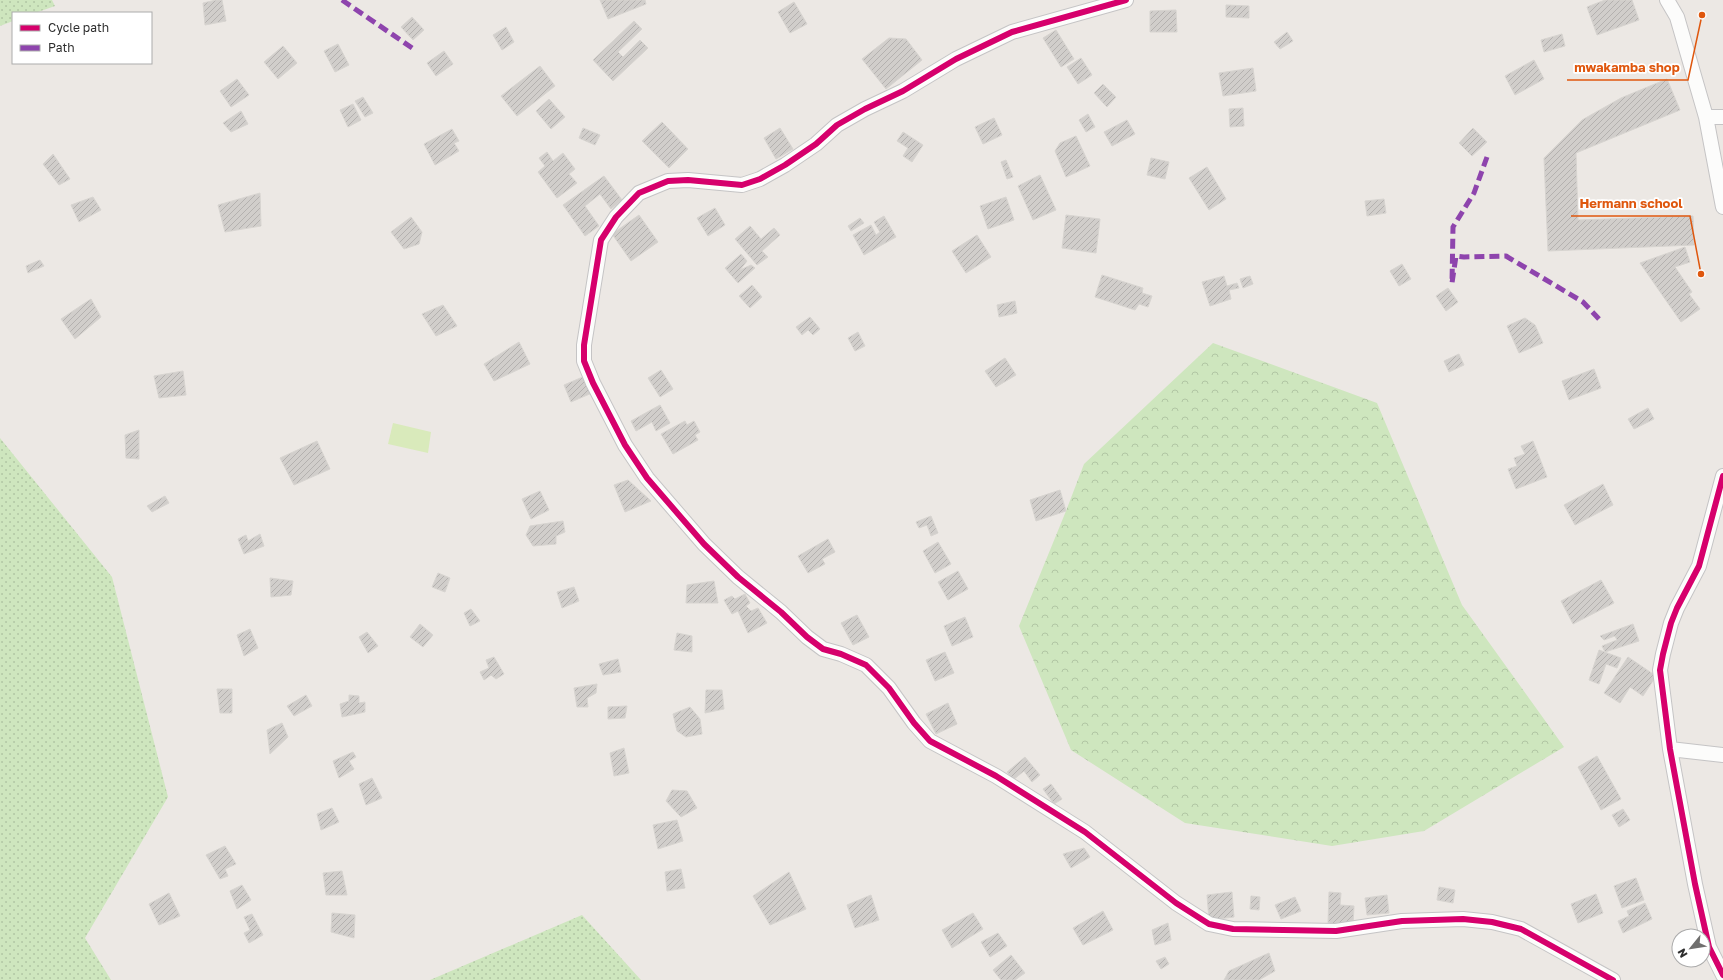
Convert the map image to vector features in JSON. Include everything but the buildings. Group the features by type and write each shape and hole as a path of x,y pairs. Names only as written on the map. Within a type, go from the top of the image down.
{"street":[{"path":"1126,0 1012,32 956,59 903,91 864,109 837,125 816,144 785,165 760,179 742,184 688,180 668,181 639,193 616,217 601,240 584,344 584,361 596,389 625,445 647,478 704,544 738,577 823,649 841,654 866,665 889,688 914,723 930,741 996,776 1085,832 1176,903 1209,924 1233,929 1336,931 1402,921 1436,919 1492,922 1521,929 1613,980"},
{"path":"1667,0 1676,17 1706,116 1723,207"},
{"path":"1706,116 1723,117"},
{"path":"1723,476 1699,566 1677,608 1663,654 1660,670 1670,749 1704,930 1709,947 1723,975"},
{"path":"1670,749 1723,755"}],"green space":[{"path":"0,0 52,0 55,6 38,12 12,12 12,21 0,26"},
{"path":"1213,343 1377,403 1462,605 1564,747 1424,831 1332,846 1185,823 1071,750 1019,626 1084,464"},
{"path":"393,423 431,432 428,453 388,444"},
{"path":"0,438 112,577 168,797 85,938 111,980 0,980"},
{"path":"582,915 641,980 430,980"}],"marked path":[{"path":"342,0 415,50"},
{"path":"1487,157 1474,193 1453,227 1452,283 1456,256 1506,256 1583,302 1599,319"}],"cycle path":[{"path":"1126,0 1012,32 956,59 903,91 865,109 837,125 816,144 785,165 760,179 742,185 688,180 668,181 639,193 616,217 601,240 584,345 584,361 593,383 625,445 647,478 704,544 738,577 823,649 841,654 866,665 889,688 914,723 930,741 996,776 1085,832 1176,903 1209,924 1233,929 1336,931 1402,921 1463,919 1492,922 1521,929 1613,980"},
{"path":"1723,476 1699,566 1677,608 1671,623 1660,670 1670,749 1695,884 1709,947 1723,975"}],"place":[{"name":"mwakamba shop","path":"1702,15"},
{"name":"Hermann school","path":"1701,274"}]}
